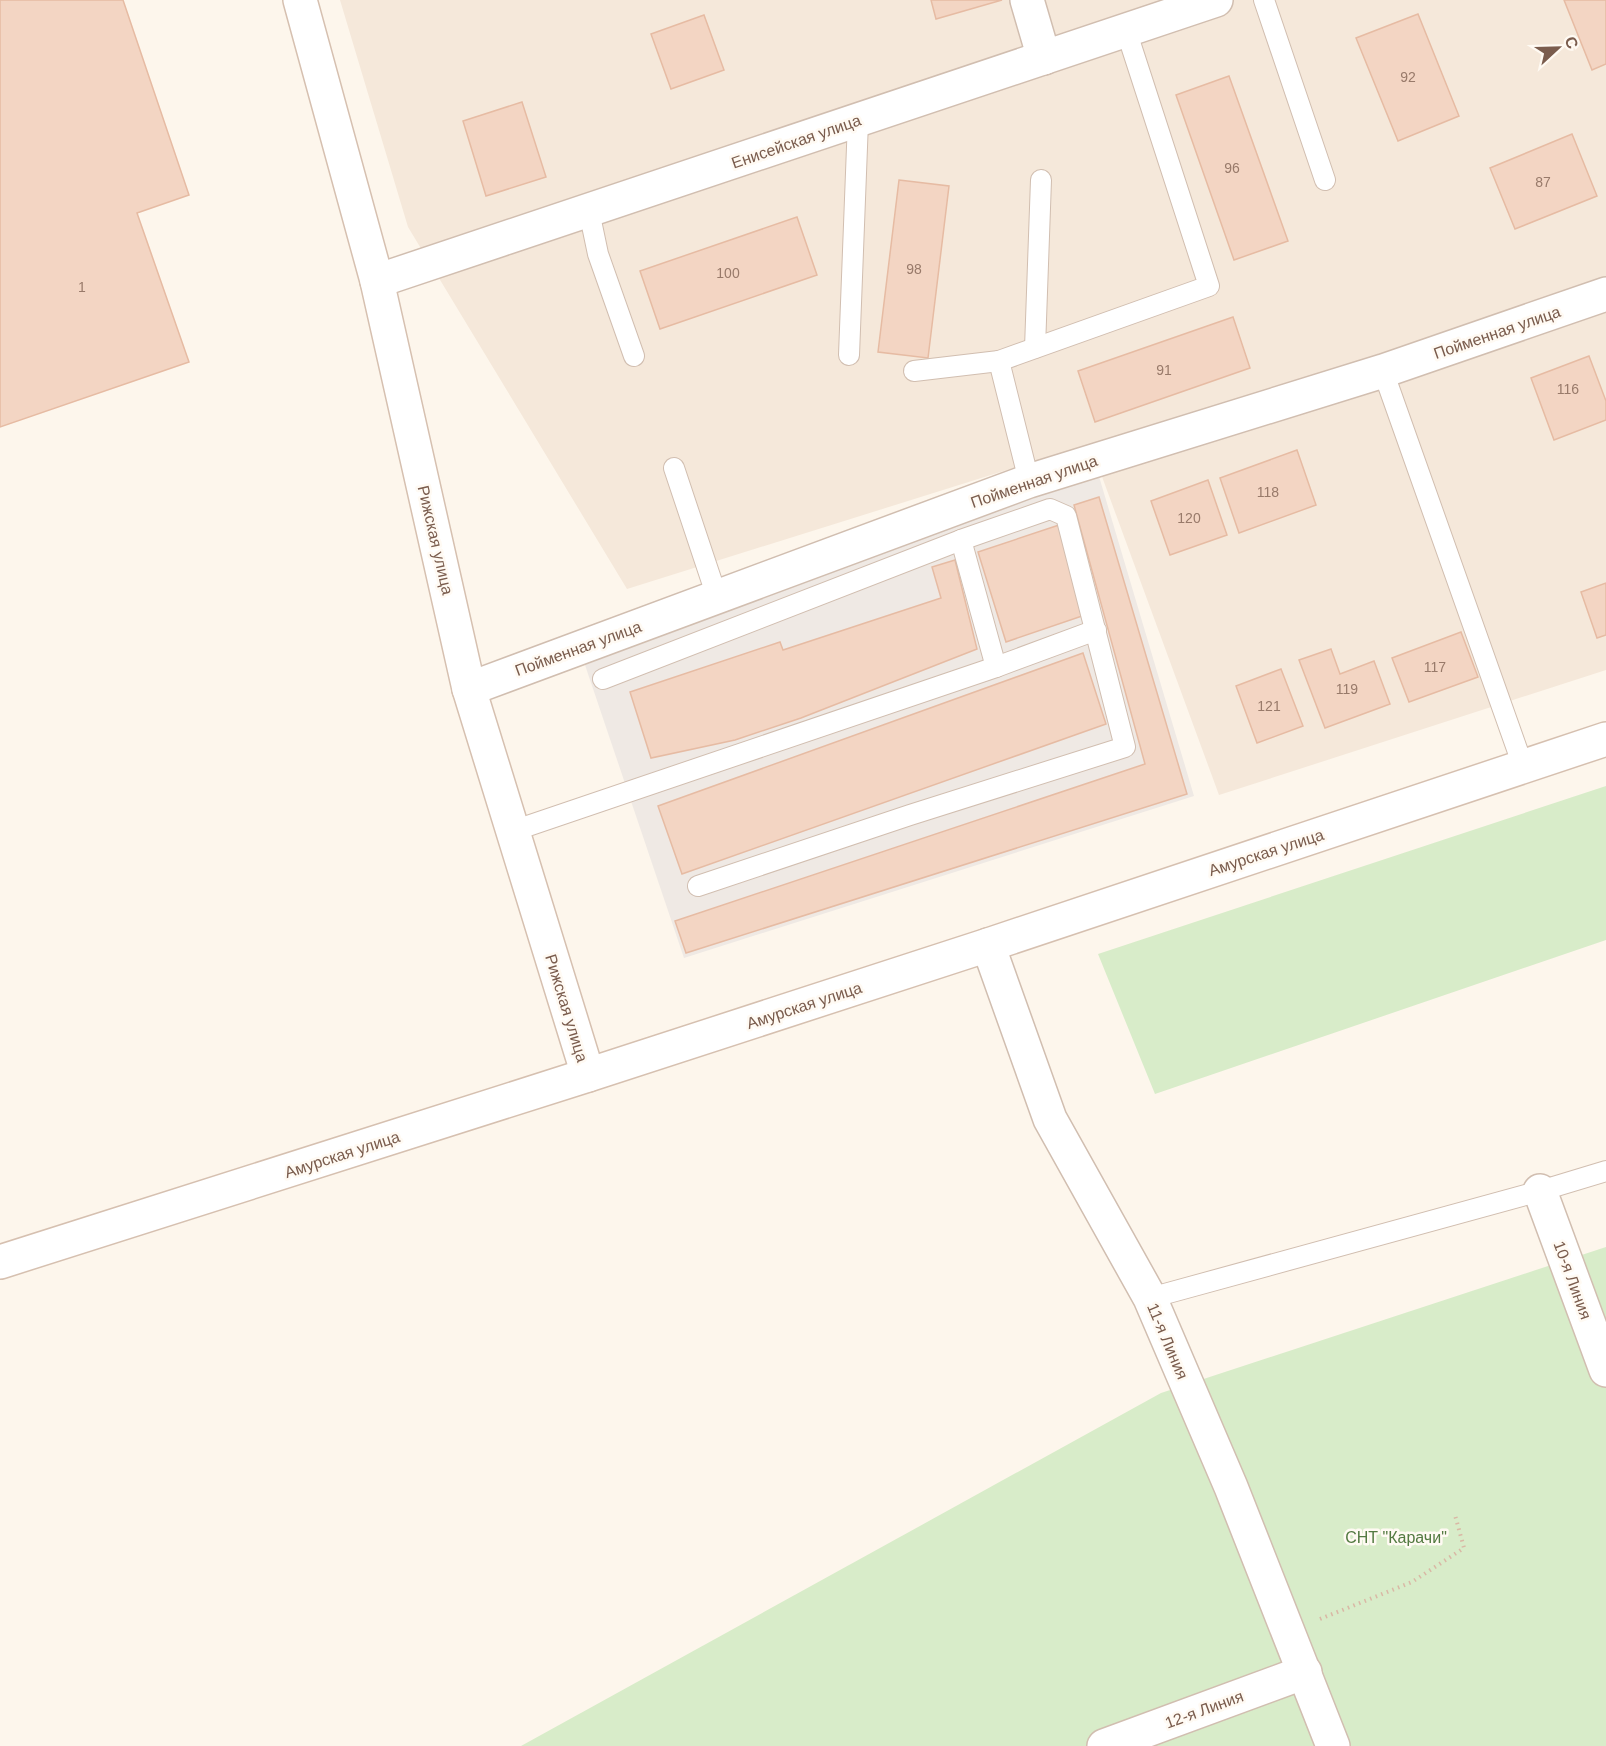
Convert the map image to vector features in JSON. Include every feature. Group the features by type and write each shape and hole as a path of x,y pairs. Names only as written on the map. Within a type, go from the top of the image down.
{"street":[{"name":"Рижская улица","path":"300,0 377,281 469,689 588,1075"},
{"path":"1027,0 1044,58"},
{"name":"Енисейская улица","path":"377,281 1216,0"},
{"name":"Пойменная улица","path":"469,689 1029,481 1383,371 1606,294"},
{"name":"Амурская улица","path":"0,1262 988,945 1606,739"},
{"name":"11-я Линия","path":"988,945 1050,1119 1150,1298 1231,1487 1333,1746"},
{"name":"10-я Линия","path":"1540,1191 1606,1370"},
{"name":"12-я Линия","path":"1104,1746 1305,1672"}],"lane":[{"path":"1264,0 1325,180"},
{"path":"914,370 999,361 1209,286 1126,30"},
{"path":"849,355 858,121"},
{"path":"1035,348 1041,180"},
{"path":"589,211 598,254 634,356"},
{"path":"999,361 1029,481"},
{"path":"1383,371 1523,766"},
{"path":"674,468 717,597"},
{"path":"603,679 961,540 1050,510 1066,516 1125,747 698,886"},
{"path":"961,540 996,667"},
{"path":"513,831 996,667 1096,630"},
{"path":"1150,1298 1606,1171"}],"path":[{"path":"1289,1632 1412,1582 1464,1548 1455,1515"}],"shaded area":[{"path":"340,0 1606,0 1606,670 1219,795 1090,444 627,589 408,227"},
{"path":"1098,473 1194,796 684,958 585,665"}],"green space":[{"path":"1606,786 1606,940 1155,1094 1098,954"},
{"name":"СНТ \"Карачи\"","path":"1606,1247 1606,1746 521,1746 1161,1393"}],"building":[{"path":"0,0 123,0 189,195 137,213 189,362 0,427"},
{"path":"931,0 1002,0 936,19"},
{"path":"1564,0 1606,0 1606,64 1592,70"},
{"path":"1418,14 1459,116 1398,141 1356,38"},
{"path":"704,15 724,70 671,89 651,34"},
{"path":"1229,76 1288,241 1234,260 1176,95"},
{"path":"522,102 546,177 486,196 463,121"},
{"path":"1572,134 1597,196 1515,229 1490,168"},
{"path":"899,180 949,186 928,358 878,352"},
{"path":"797,217 817,275 660,329 640,271"},
{"path":"1233,317 1250,368 1095,422 1078,371"},
{"path":"1589,356 1606,401 1606,420 1554,440 1531,378"},
{"path":"1297,450 1316,505 1239,533 1220,478"},
{"path":"1208,480 1227,535 1170,555 1151,501"},
{"path":"1099,497 1187,794 686,953 675,921 1145,764 1074,505"},
{"path":"1059,525 1085,615 1006,642 978,552"},
{"path":"955,560 977,649 801,718 735,740 651,758 630,692 780,642 783,650 941,598 932,567"},
{"path":"1606,583 1606,635 1597,638 1581,592"},
{"path":"1461,632 1478,677 1409,702 1392,658"},
{"path":"1331,649 1340,674 1374,661 1390,704 1325,728 1299,660"},
{"path":"1083,653 1106,724 682,874 658,806"},
{"path":"1281,669 1303,726 1257,743 1236,686"}]}
